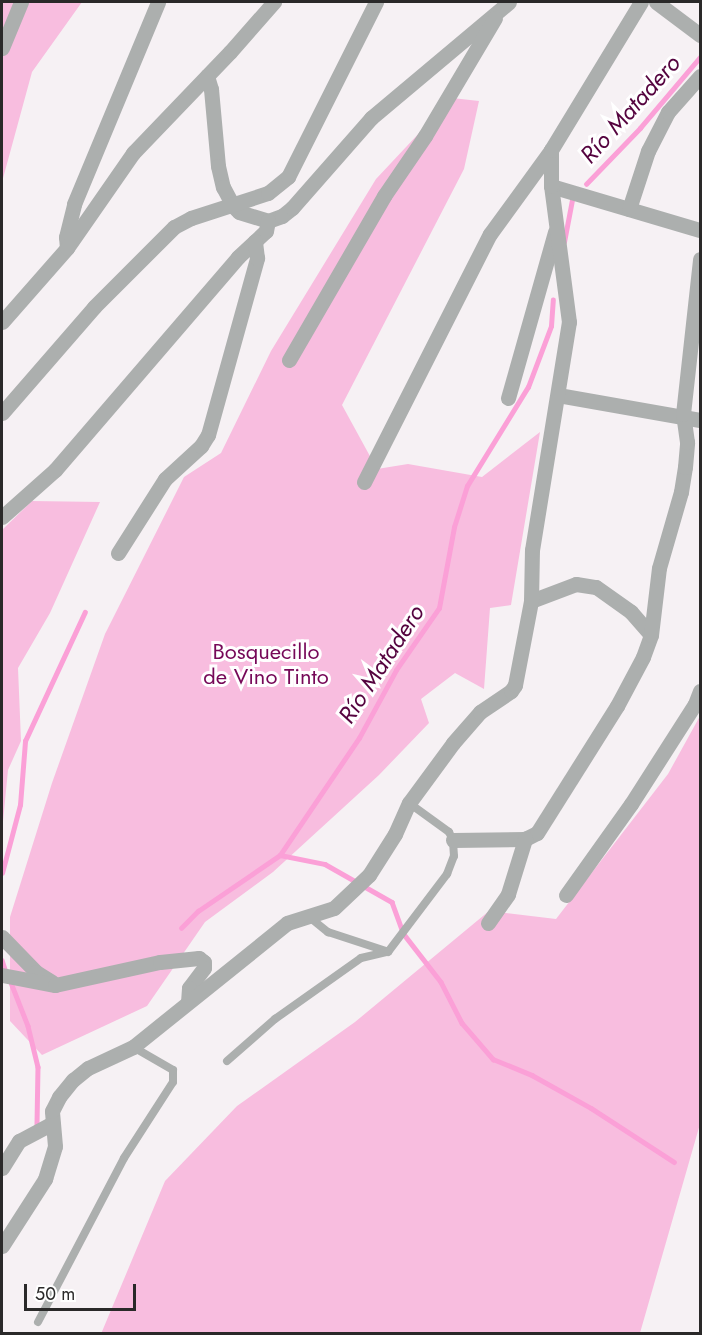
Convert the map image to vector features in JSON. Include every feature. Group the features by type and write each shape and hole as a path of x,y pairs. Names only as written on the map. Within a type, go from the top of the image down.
{"street":[{"path":"2,48 21,2"},
{"path":"67,248 66,237 75,204 158,2"},
{"path":"2,322 67,248 133,153 274,2"},
{"path":"2,413 94,307 158,240 191,218 268,194 288,177 376,2"},
{"path":"364,482 490,234 552,150 641,2"},
{"path":"656,2 700,35"},
{"path":"207,76 219,176 233,206 239,212 268,221 282,216 292,208 371,118 505,5"},
{"path":"289,360 384,196 425,136 505,5"},
{"path":"629,209 648,151 668,112 700,76"},
{"path":"2,1246 45,1179 56,1146 52,1110 73,1080 88,1068 133,1047 287,922 334,908 369,875 395,834 409,803 453,743 480,712 511,691 515,685 531,601 532,550 569,322 550,186 552,150"},
{"path":"550,186 700,231"},
{"path":"2,517 55,470 238,257 266,231 268,221"},
{"path":"508,398 556,226"},
{"path":"118,552 165,479 201,446 208,435 257,258 255,242"},
{"path":"453,840 525,839 537,833 617,706 651,635 659,568 681,492 685,467 687,442 682,414 700,259"},
{"path":"558,395 682,414 700,420"},
{"path":"531,601 576,584 596,587 631,612 651,635"},
{"path":"566,895 632,804 695,704 700,691"},
{"path":"488,923 508,894 525,839"},
{"path":"2,937 36,972 57,985"},
{"path":"2,975 57,985 160,962 199,958 204,962 204,968 189,988 188,1001"},
{"path":"2,1168 19,1141 53,1123"}],"lane":[{"path":"227,1061 275,1019 361,958 388,952 453,865 453,840 443,825 409,803"},
{"path":"306,916 328,932 388,952"},
{"path":"38,1322 124,1158 172,1082 173,1070 133,1047"}],"green space":[{"path":"2,2 82,2 32,72 2,182"},
{"name":"Bosquecillo de Vino Tinto","path":"452,98 479,101 464,169 342,405 377,469 408,464 482,477 540,432 511,605 490,608 484,689 455,673 421,699 429,723 379,775 273,872 205,922 147,1006 42,1055 10,1021 10,917 52,783 105,634 184,477 221,453 271,351 376,179"},
{"path":"32,501 100,502 50,613 18,668 21,741 8,770 2,832 2,530"},
{"path":"700,716 700,1124 640,1333 101,1334 165,1181 237,1106 355,1022 489,911 556,919 668,774"}],"waterway":[{"name":"Río Matadero","path":"586,184 640,128 700,57"},
{"name":"Río Matadero","path":"564,242 572,200"},
{"name":"Río Matadero","path":"181,928 198,911 280,855 359,738 396,670 439,608 454,527 467,486 528,387 551,326 553,300"},
{"path":"2,873 20,805 25,741 85,612"},
{"path":"280,855 325,864 392,902 403,933 441,982 462,1023 493,1059 532,1075 591,1108 674,1162"},
{"path":"2,960 6,972"},
{"path":"10,980 28,1026 38,1067 37,1127"}]}
